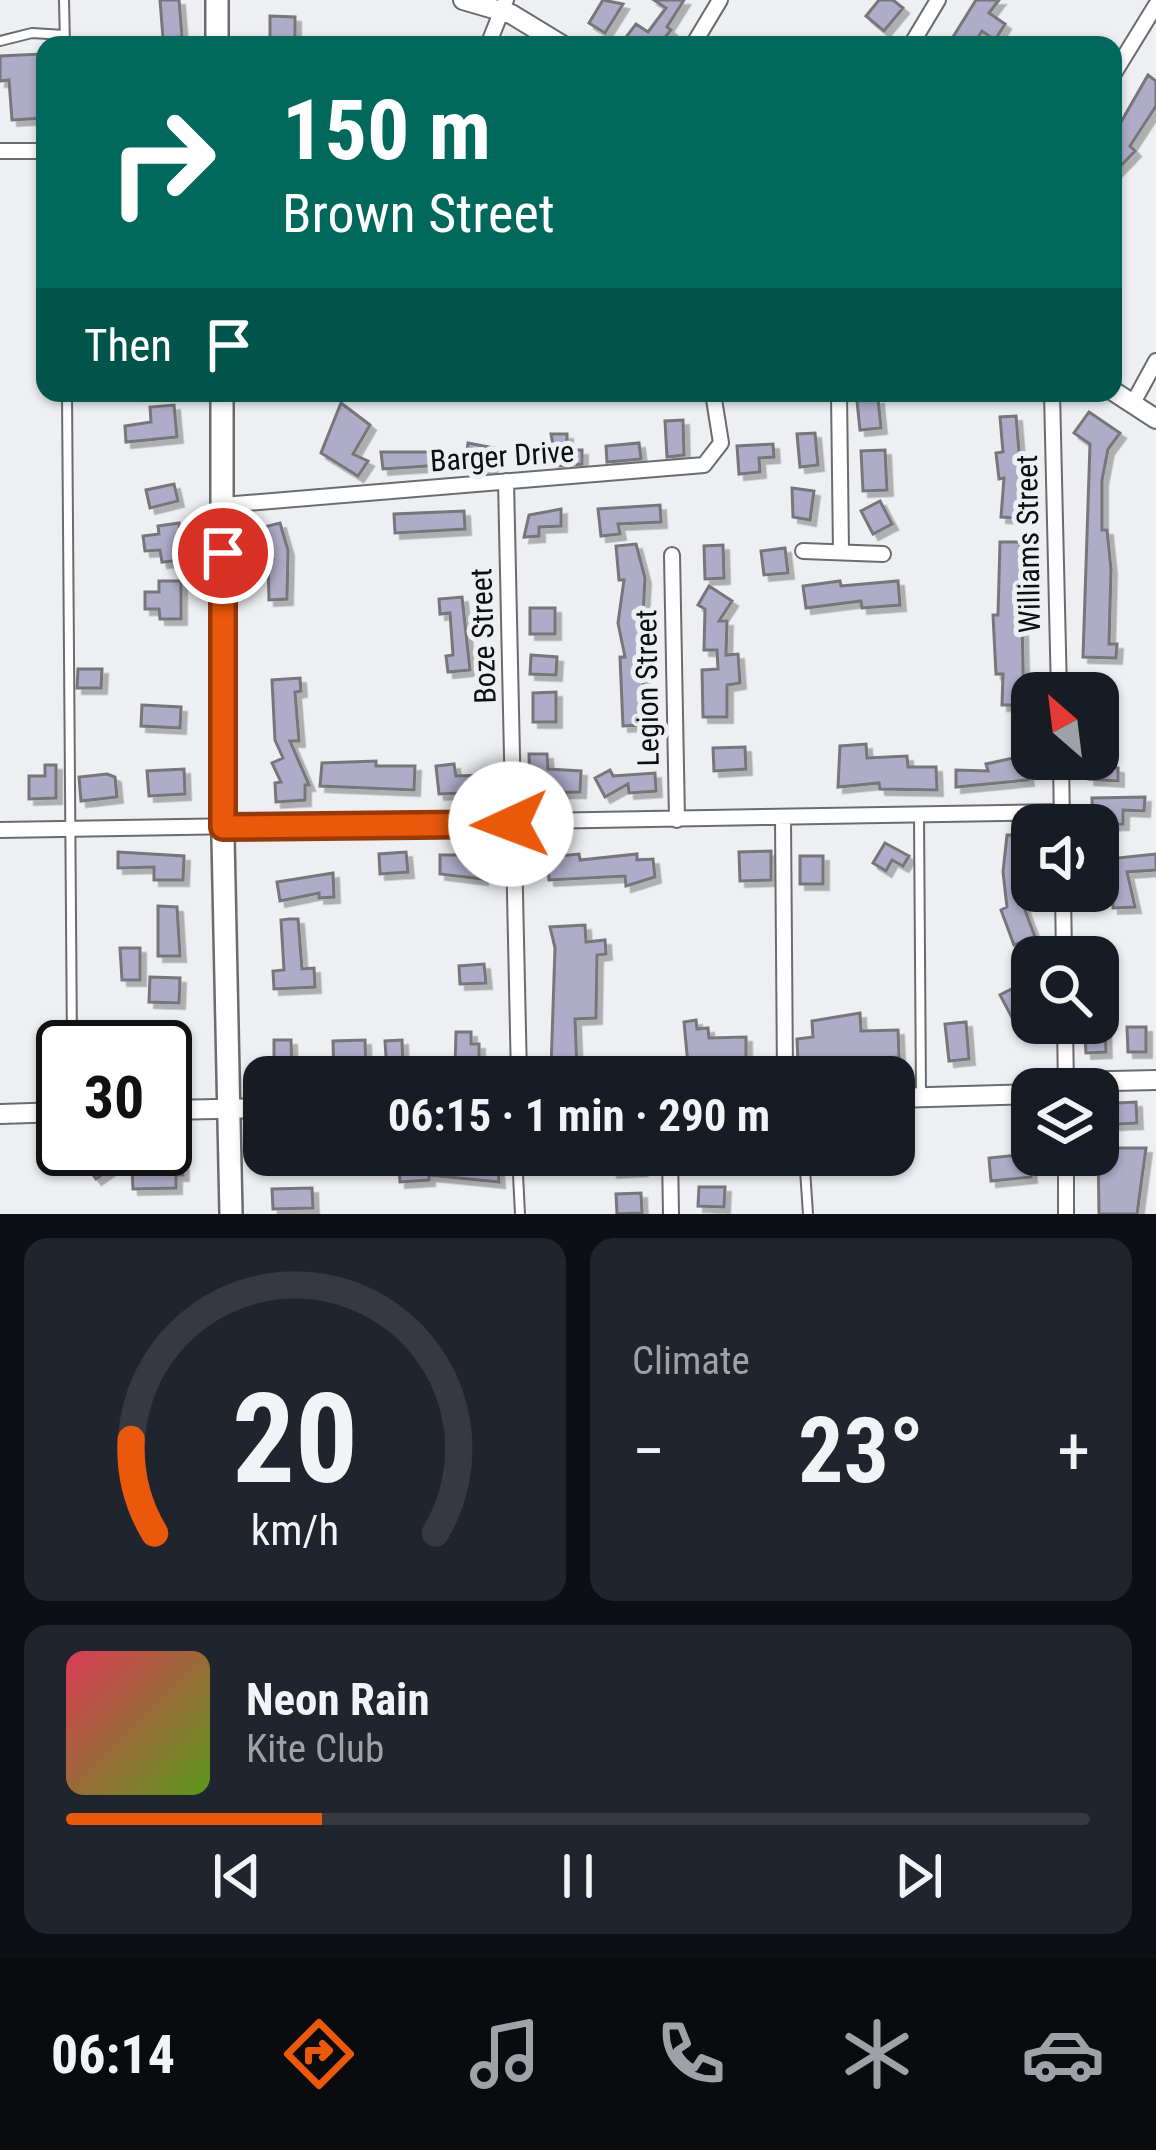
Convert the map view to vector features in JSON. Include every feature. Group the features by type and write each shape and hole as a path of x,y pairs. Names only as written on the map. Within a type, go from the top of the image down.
{"main road":[{"path":"217,0 217,36"},
{"path":"222,402 223,827 231,1214"}],"street":[{"path":"464,0 503,5 549,36"},
{"path":"699,36 721,0"},
{"path":"916,36 938,0"},
{"path":"491,36 503,5"},
{"path":"1122,60 1156,5"},
{"path":"0,151 36,151"},
{"path":"1133,404 1156,361"},
{"path":"1122,397 1156,419"},
{"name":"Barger Drive","path":"223,505 704,465 722,443 715,402"},
{"path":"839,402 841,552"},
{"name":"Williams Street","path":"1052,402 1059,672"},
{"name":"Boze Street","path":"506,481 517,1056"},
{"path":"803,550 883,554"},
{"name":"Legion Street","path":"672,555 677,820"},
{"path":"0,830 1011,817"},
{"path":"783,818 784,1056"},
{"path":"1119,1082 1156,1080"},
{"path":"915,1097 1011,1095"},
{"path":"192,1110 243,1109"},
{"path":"0,1114 36,1113"},
{"path":"670,1176 671,1214"},
{"path":"1066,1176 1066,1214"}],"lane":[{"path":"64,0 64,36"},
{"path":"4,39 36,40"},
{"path":"67,402 72,1020"},
{"path":"920,815 921,1097"},
{"path":"518,1176 520,1214"},
{"path":"805,1176 808,1214"}],"building":[{"path":"160,0 179,0 182,36 163,36"},
{"path":"603,0 623,4 605,33 589,23"},
{"path":"654,0 684,0 666,36 627,36 636,24 648,32 666,8"},
{"path":"879,0 893,0 903,8 884,31 866,16"},
{"path":"976,0 999,0 989,13 1005,24 998,36 982,31 979,36 954,36"},
{"path":"270,16 295,17 295,36 270,36"},
{"path":"36,54 36,119 12,120 9,80 0,81 0,56"},
{"path":"1148,75 1156,81 1156,106 1130,146 1135,151 1122,165 1122,120"},
{"path":"857,402 878,402 881,428 860,430"},
{"path":"341,403 370,425 353,454 368,461 358,476 321,453"},
{"path":"174,405 177,437 126,442 125,426 151,422 150,407"},
{"path":"1089,412 1120,433 1108,449 1102,480 1102,530 1107,530 1111,569 1109,644 1117,644 1116,658 1083,657 1090,444 1074,433"},
{"path":"1016,416 1020,518 1001,517 1004,478 999,479 996,453 1003,452 1000,417"},
{"path":"683,420 684,455 667,457 665,421"},
{"path":"815,433 818,465 800,467 797,434"},
{"path":"551,434 567,434 567,450 582,450 582,464 557,466"},
{"path":"468,443 494,448 491,470 457,464 383,469 381,452 467,452"},
{"path":"639,443 641,459 607,462 606,446"},
{"path":"773,444 774,457 759,458 760,472 739,474 737,446"},
{"path":"885,450 887,490 863,491 861,451"},
{"path":"174,484 178,501 150,508 146,490"},
{"path":"792,488 814,491 810,520 793,517"},
{"path":"880,501 892,524 873,534 861,511"},
{"path":"660,505 661,522 618,524 620,534 601,536 598,509"},
{"path":"561,509 561,526 539,527 539,536 524,537 529,515"},
{"path":"464,511 465,529 395,533 394,514"},
{"path":"179,523 183,560 162,562 160,550 145,551 143,536 159,534 158,526"},
{"path":"280,523 288,550 287,599 269,600 268,559 273,559 264,527"},
{"path":"1000,542 1020,542 1023,672 1011,672 1011,705 1002,705 1003,674 996,674 993,615 998,615"},
{"path":"636,544 645,578 643,616 638,616 645,648 642,725 623,726 620,657 625,657 618,623 624,580 619,580 616,546"},
{"path":"723,545 724,578 705,579 704,546"},
{"path":"785,548 788,573 764,575 761,551"},
{"path":"159,581 181,581 181,619 160,619 159,609 145,609 145,592 159,592"},
{"path":"840,581 841,586 898,581 900,605 862,608 861,601 806,608 803,586"},
{"path":"709,586 732,601 719,621 727,621 726,655 738,654 740,683 727,685 727,717 703,717 702,670 718,669 717,650 704,650 705,609 698,605"},
{"path":"462,597 470,670 448,672 446,656 453,655 450,613 440,614 439,599"},
{"path":"530,608 555,608 555,634 530,634"},
{"path":"531,655 557,657 556,675 530,674"},
{"path":"78,669 102,669 101,688 77,688"},
{"path":"300,678 301,691 295,692 299,741 290,741 309,785 305,785 305,800 276,802 275,783 281,782 272,763 283,758 275,740 272,680"},
{"path":"556,692 556,722 533,722 533,693"},
{"path":"142,705 181,707 180,728 141,726"},
{"path":"866,744 867,758 907,756 908,767 936,767 937,790 880,789 879,783 838,787 840,746"},
{"path":"745,747 746,769 714,771 713,748"},
{"path":"529,754 547,754 548,769 581,771 580,792 530,793"},
{"path":"1011,759 1011,780 1028,780 956,787 956,770 988,771 986,764"},
{"path":"376,761 376,766 415,766 414,790 320,786 322,763"},
{"path":"454,764 456,776 488,775 488,792 439,794 436,766"},
{"path":"45,765 56,765 56,798 29,799 29,776 45,776"},
{"path":"184,769 185,794 149,796 147,771"},
{"path":"610,770 613,776 655,773 656,791 629,793 628,784 605,797 595,778"},
{"path":"79,777 115,777 117,797 81,801"},
{"path":"1145,797 1144,811 1123,810 1123,824 1119,824 1119,804 1092,804 1092,798"},
{"path":"1007,835 1011,835 1011,912 1026,912 1035,936 1011,937 1001,910 1007,907 1003,872"},
{"path":"885,843 909,856 903,866 892,860 886,871 873,863"},
{"path":"465,846 481,846 482,879 440,874 440,855 465,855"},
{"path":"771,851 771,880 740,881 739,852"},
{"path":"118,852 184,856 183,880 154,880 154,867 118,868"},
{"path":"406,852 408,872 380,874 379,854"},
{"path":"579,854 580,860 637,854 637,860 653,859 655,877 626,886 625,876 549,880 547,857"},
{"path":"1156,854 1156,870 1127,872 1135,907 1119,908 1119,858"},
{"path":"800,856 823,856 823,884 800,884"},
{"path":"333,873 334,897 319,898 319,893 280,901 277,882"},
{"path":"158,906 177,907 180,956 158,956"},
{"path":"298,919 302,969 314,968 315,987 274,989 273,971 284,970 281,920"},
{"path":"585,925 586,942 605,940 606,954 597,955 596,1018 575,1019 577,1056 551,1056 555,948 550,927"},
{"path":"120,948 140,948 140,980 122,980"},
{"path":"484,964 486,983 460,984 459,966"},
{"path":"150,977 180,978 179,1003 149,1002"},
{"path":"1011,989 1011,1016 1000,995"},
{"path":"860,1013 861,1031 898,1030 899,1056 798,1056 797,1039 813,1037 812,1021"},
{"path":"696,1020 697,1029 708,1028 709,1038 746,1037 746,1056 687,1056 684,1022"},
{"path":"966,1022 969,1059 949,1061 945,1024"},
{"path":"1127,1027 1146,1027 1146,1052 1128,1052"},
{"path":"456,1032 471,1032 471,1044 479,1044 479,1056 455,1056"},
{"path":"274,1040 291,1040 291,1056 274,1056"},
{"path":"365,1040 365,1056 333,1056 333,1041"},
{"path":"402,1040 403,1056 386,1056 385,1041"},
{"path":"1085,1044 1106,1044 1106,1052 1086,1053"},
{"path":"1136,1102 1137,1123 1119,1124 1119,1103"},
{"path":"1119,1148 1146,1148 1137,1214 1099,1214 1098,1176 1119,1176"},
{"path":"1011,1156 1011,1176 1031,1177 991,1181 989,1158"},
{"path":"132,1176 176,1176 176,1188 133,1189"},
{"path":"400,1176 429,1176 429,1180 400,1182"},
{"path":"439,1176 499,1176 499,1182"},
{"path":"699,1187 725,1187 724,1207 698,1206"},
{"path":"312,1188 313,1208 273,1209 272,1189"},
{"path":"641,1193 642,1213 617,1214 616,1194"}],"route":[{"path":"223,553 223,827 511,824"}]}
